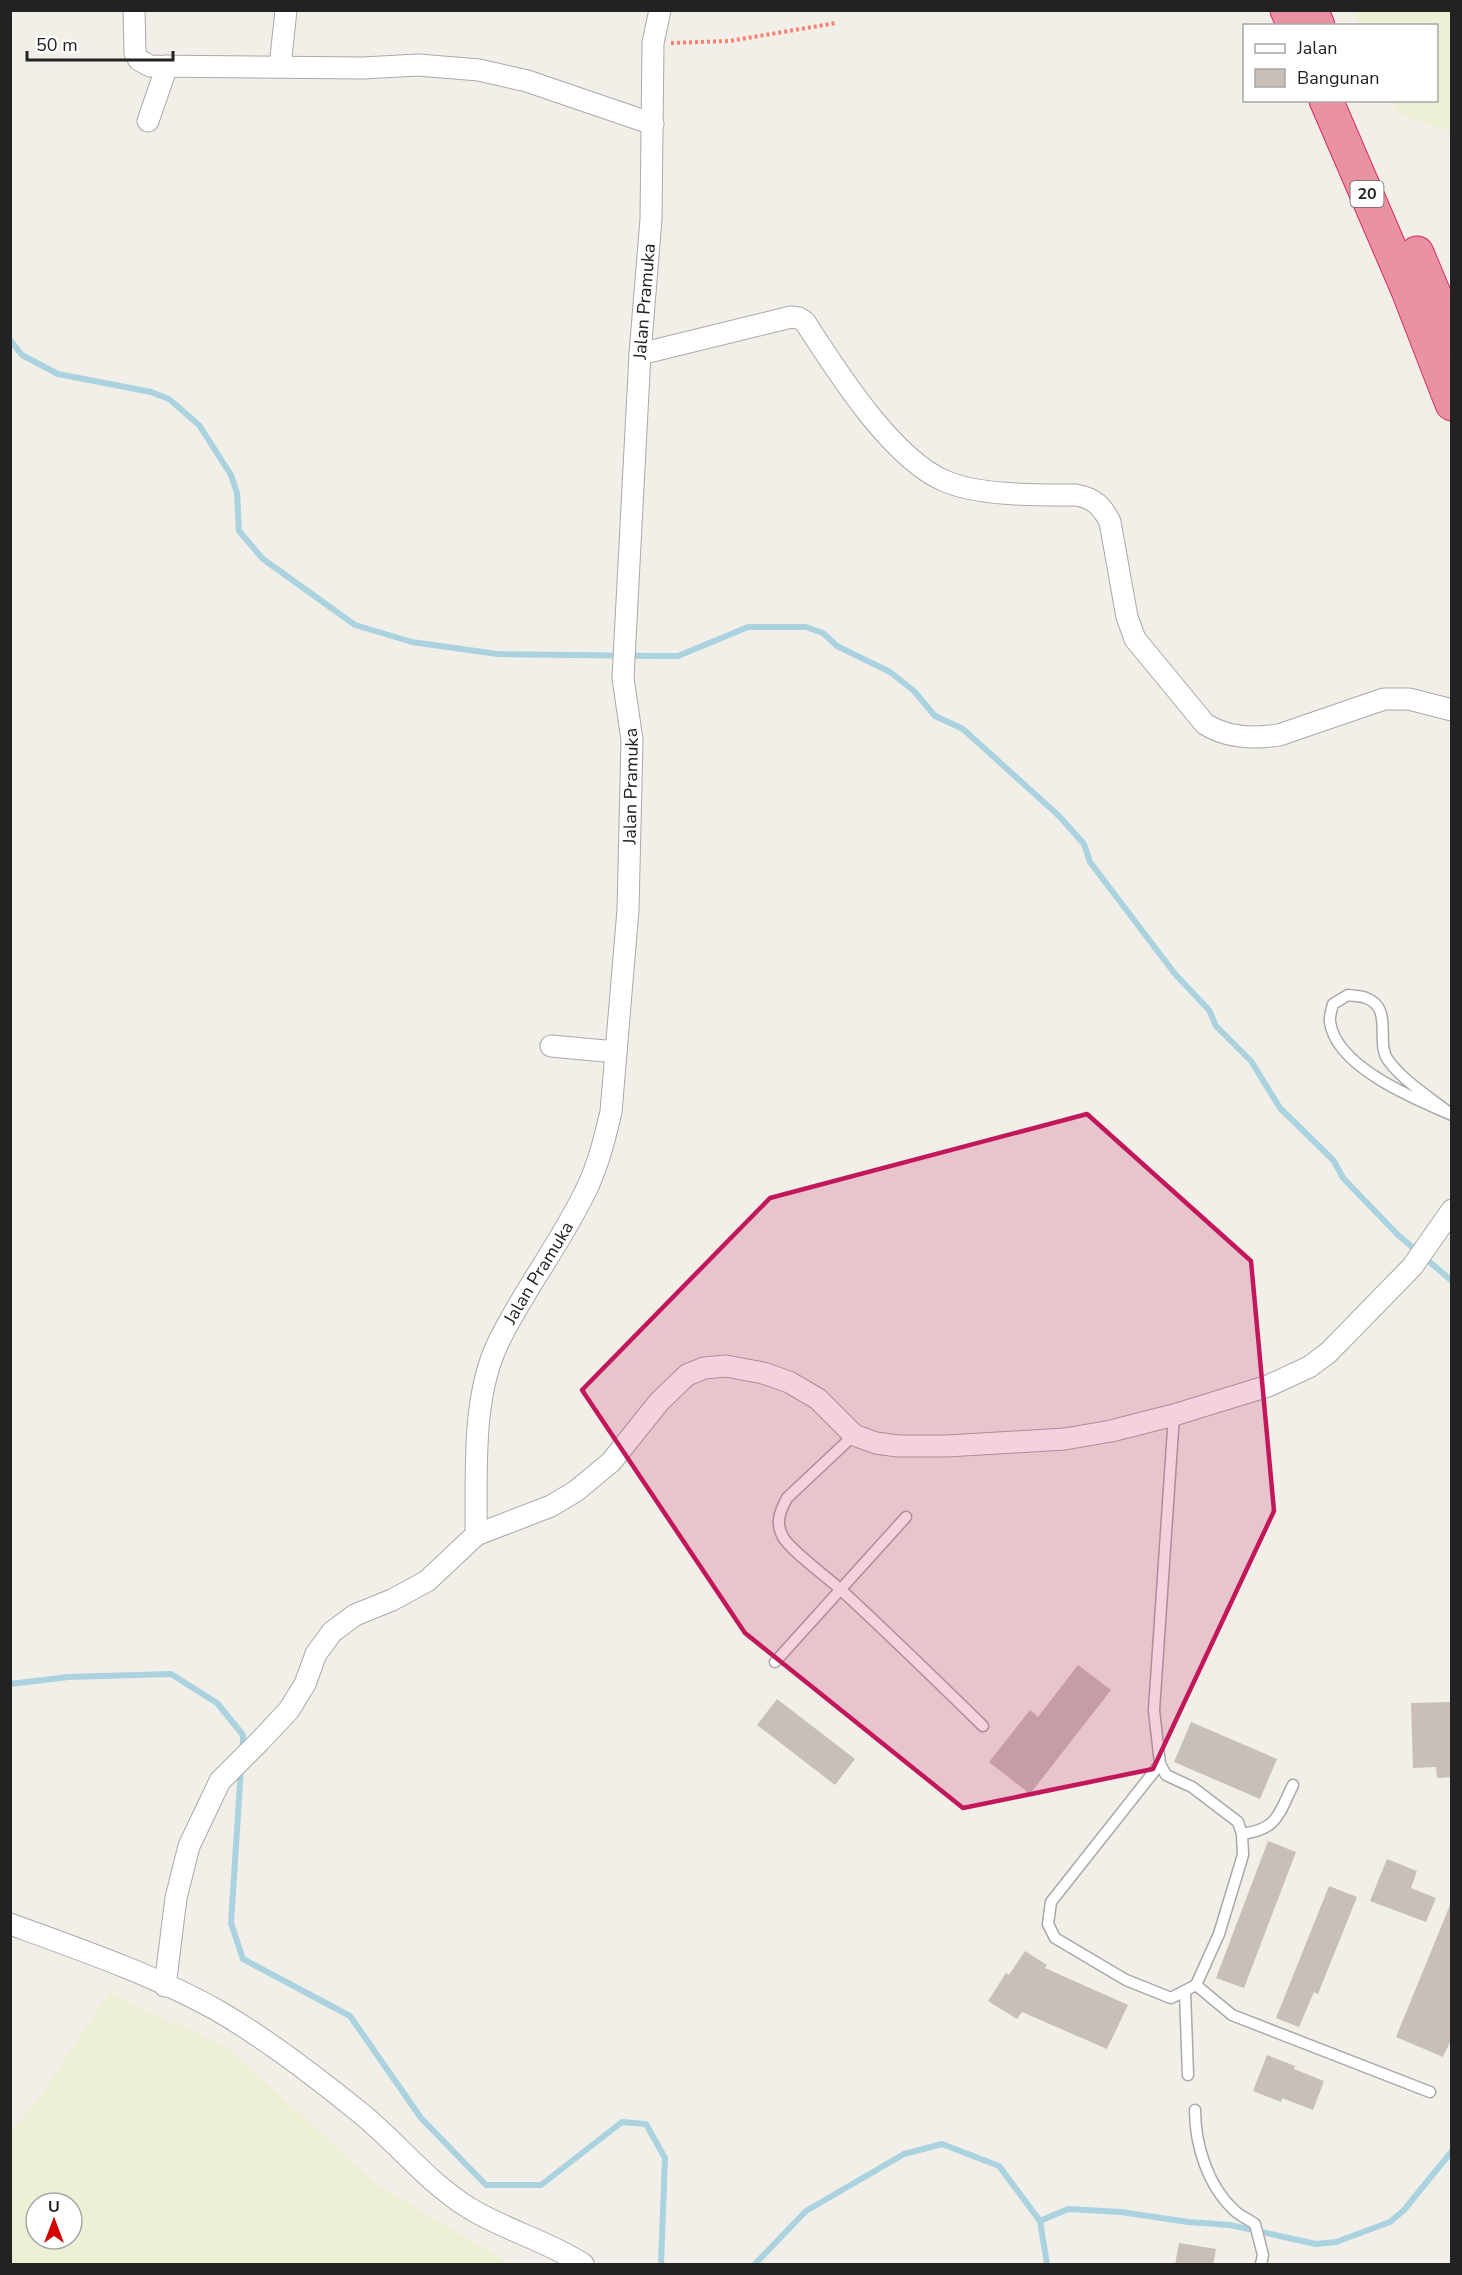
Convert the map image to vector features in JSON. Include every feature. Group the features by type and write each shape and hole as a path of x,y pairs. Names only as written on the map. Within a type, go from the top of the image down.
{"highway":[{"path":"1287,10 1293,24"},
{"name":"20","path":"1327,102 1407,288 1452,404"},
{"name":"20","path":"1352,102 1452,337"}],"street":[{"path":"134,10 135,53 139,60 150,66 363,68 418,65 479,70 527,81 653,124"},
{"path":"280,67 286,10"},
{"name":"Jalan Pramuka","path":"476,1535 480,1411 488,1372 498,1342 588,1186 611,1112 628,910 632,752 623,678 640,354 651,219 652,43 660,10"},
{"path":"148,121 167,66"},
{"path":"640,354 791,317 799,318 805,322 851,391 903,453 921,469 947,482 979,489 1010,493 1076,495 1095,501 1104,510 1110,522 1126,617 1135,639 1204,724 1214,730 1237,736 1279,735 1371,703 1395,698 1409,699 1452,710"},
{"path":"550,1046 616,1052"},
{"path":"165,1986 176,1898 189,1846 220,1781 289,1710 305,1684 316,1654 332,1632 355,1614 392,1600 427,1581 476,1535 551,1506 576,1491 611,1462 659,1402 687,1375 704,1368 726,1366 763,1373 789,1382 818,1400 854,1436 876,1443 898,1446 947,1446 1065,1439 1111,1431 1174,1415 1268,1386 1309,1367 1328,1353 1412,1267 1452,1210"},
{"path":"10,1924 88,1952 219,2012 273,2047 355,2108 430,2179 469,2208 565,2253 583,2265"}],"lane":[{"path":"1348,995 1368,998 1379,1009 1384,1026 1383,1047 1386,1057 1396,1069 1452,1115 1396,1090 1360,1067 1335,1038 1329,1021 1333,1004 1348,995"},
{"path":"1160,1764 1051,1902 1048,1924 1055,1938 1126,1980 1171,1998 1196,1985 1219,1934 1243,1855 1242,1834 1238,1822 1192,1787 1166,1775 1160,1764 1155,1710 1174,1415"},
{"path":"854,1436 787,1498 781,1509 778,1528 783,1539 840,1589 983,1726"},
{"path":"776,1662 906,1517"},
{"path":"1242,1834 1256,1832 1273,1824 1293,1785"},
{"path":"1196,1985 1232,2015 1430,2092"},
{"path":"1185,1991 1188,2075"},
{"path":"1195,2110 1200,2154 1215,2184 1234,2210 1255,2224 1263,2255 1261,2265"}],"path":[{"path":"652,43 729,41 836,23"}],"highlighted area":[{"path":"1087,1114 1251,1261 1274,1511 1153,1769 963,1808 745,1633 582,1390 770,1198"}],"green space":[{"path":"1353,11 1451,11 1451,132 1397,113 1392,102 1438,102 1438,24 1360,24"},
{"path":"109,1992 229,2049 378,2185 510,2264 11,2264 11,2132 44,2091"}],"building":[{"path":"1078,1665 1111,1690 1030,1794 989,1762 1030,1710 1038,1717"},
{"path":"777,1699 855,1759 835,1785 757,1725"},
{"path":"1452,1702 1452,1777 1437,1778 1436,1767 1413,1768 1411,1703"},
{"path":"1191,1722 1277,1759 1260,1799 1174,1762"},
{"path":"1268,1841 1296,1852 1244,1988 1216,1978"},
{"path":"1387,1859 1417,1871 1411,1888 1436,1898 1426,1922 1370,1901"},
{"path":"1329,1886 1357,1897 1318,1994 1314,1992 1299,2027 1276,2018"},
{"path":"1450,1905 1452,2038 1443,2057 1396,2037"},
{"path":"1025,1951 1047,1965 1045,1968 1128,2005 1107,2049 1022,2012 1017,2019 988,2001 1006,1973 1009,1975"},
{"path":"1267,2055 1324,2081 1313,2110 1282,2098 1281,2102 1253,2091"},
{"path":"1179,2243 1216,2249 1213,2265 1175,2265"}],"waterway":[{"path":"10,340 22,355 58,374 151,392 169,399 199,425 231,475 237,493 239,531 263,559 355,625 412,642 497,654 660,656 678,656 748,627 806,627 823,633 837,646 890,672 914,691 935,716 963,729 1059,816 1084,844 1090,862 1175,974 1209,1010 1216,1026 1251,1061 1280,1108 1334,1161 1343,1178 1398,1235 1452,1281"},
{"path":"10,1684 68,1677 171,1674 217,1703 243,1735 243,1749"},
{"path":"241,1768 231,1923 243,1959 350,2016 421,2118 486,2185 541,2185 622,2122 646,2124 665,2158 661,2264"},
{"path":"755,2264 806,2211 904,2154 942,2144 999,2166 1040,2221 1047,2264"},
{"path":"1040,2221 1068,2209 1121,2212 1188,2222 1230,2225 1316,2244 1336,2242 1390,2222 1404,2210 1452,2151"}]}
